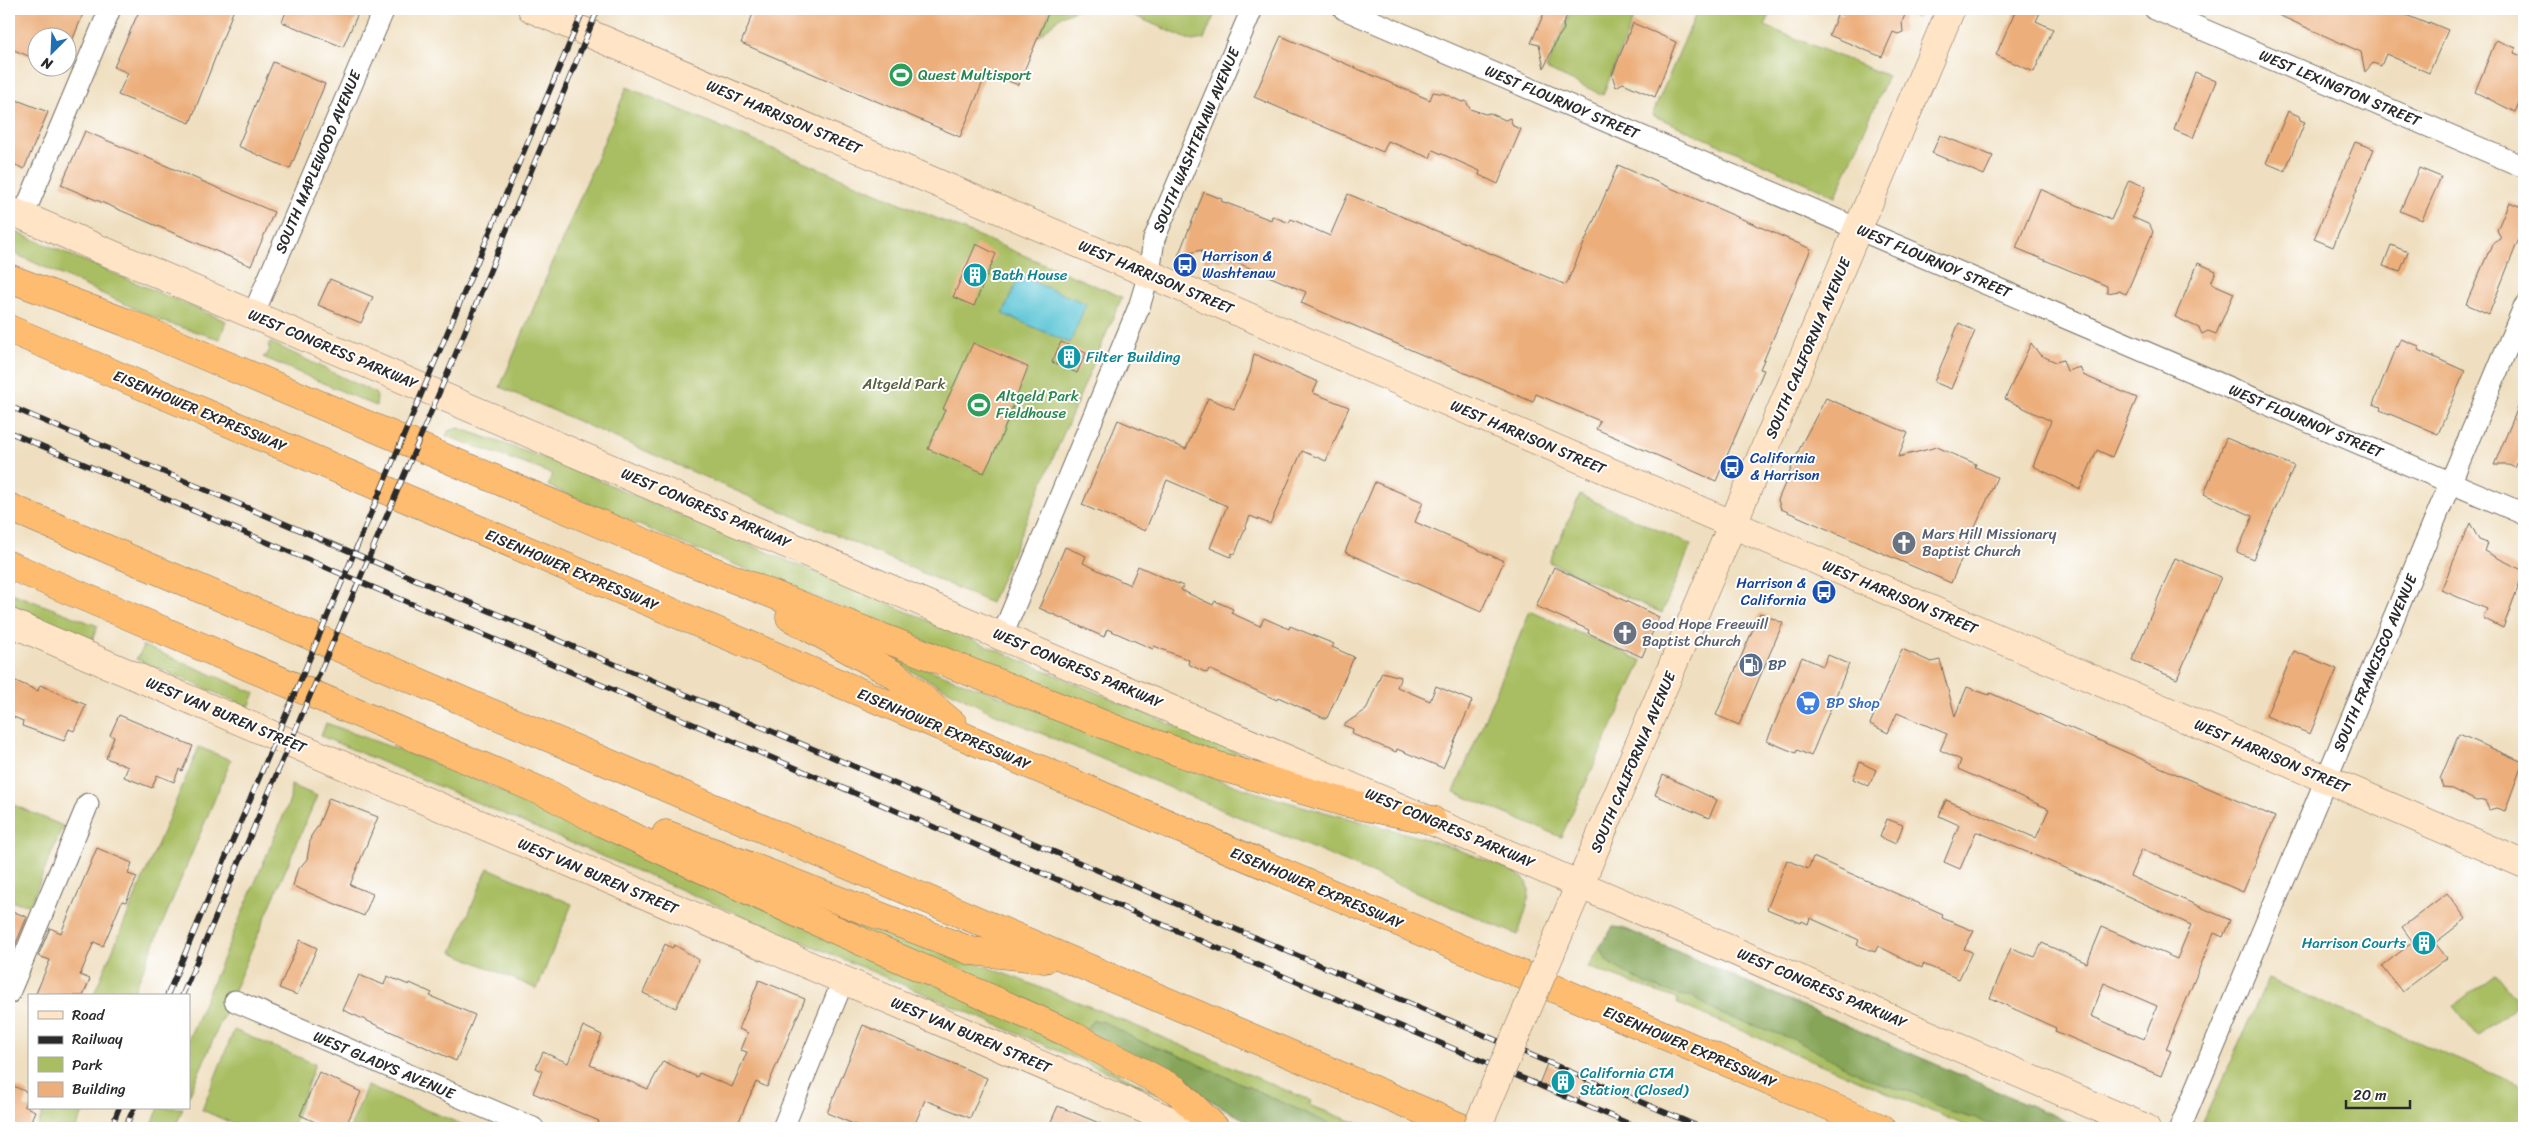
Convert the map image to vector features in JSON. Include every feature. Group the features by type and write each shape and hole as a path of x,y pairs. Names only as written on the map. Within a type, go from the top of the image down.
{"highway":[{"path":"9,266 125,322"},
{"path":"9,278 125,322 682,559 1128,734 1218,766 1347,803 1432,820"},
{"name":"EISENHOWER EXPRESSWAY","path":"9,329 1881,1128"},
{"path":"9,508 1463,1128"},
{"path":"682,559 895,675 975,742"},
{"path":"9,565 550,795 603,823 778,904 1066,1032 1176,1090 1215,1128"},
{"path":"550,795 607,811 971,951 1073,962"}],"street":[{"path":"16,213 110,9"},
{"name":"SOUTH MAPLEWOOD AVENUE","path":"254,314 384,9"},
{"name":"WEST HARRISON STREET","path":"532,9 2524,864"},
{"name":"SOUTH WASHTENAW AVENUE","path":"1002,636 1138,307 1149,274 1154,239 1252,9"},
{"name":"WEST FLOURNOY STREET","path":"1344,9 2524,514"},
{"name":"SOUTH CALIFORNIA AVENUE","path":"1477,1128 1952,9"},
{"name":"WEST LEXINGTON STREET","path":"2155,9 2524,167"},
{"name":"WEST CONGRESS PARKWAY","path":"16,213 1582,884 2146,1128"},
{"name":"SOUTH FRANCISCO AVENUE","path":"2180,1128 2524,308"},
{"name":"WEST VAN BUREN STREET","path":"9,622 1188,1128"},
{"path":"9,993 88,804"},
{"path":"783,1128 843,981"},
{"name":"WEST GLADYS AVENUE","path":"235,1002 533,1128"}],"green space":[{"path":"1050,9 1078,9 1061,16 1038,37"},
{"path":"1119,9 1217,9 1204,39 1192,41"},
{"path":"1572,9 1637,9 1603,95 1546,69"},
{"path":"1698,9 1772,9 1765,26 1888,76 1836,196 1652,115"},
{"path":"1897,9 1921,9 1917,18"},
{"name":"Altgeld Park","path":"627,87 1122,297 991,603 500,387"},
{"path":"9,229 226,321 220,339 164,322 9,251"},
{"path":"270,342 375,393 377,397 376,406 263,357 267,355 270,349 268,346"},
{"path":"459,428 561,464 1257,761 1255,766 1181,743 681,543 548,486 553,474 446,436 448,431"},
{"path":"1580,495 1691,545 1662,613 1549,562"},
{"path":"9,592 98,626 92,640 9,604"},
{"path":"1530,611 1642,661 1561,837 1454,792"},
{"path":"850,640 1237,786 1284,801 1401,832 1459,850 1507,869 1517,874 1528,884 1528,898 1518,935 991,712"},
{"path":"142,645 255,693 249,707 136,659 143,649"},
{"path":"326,723 461,773 1003,1014 1161,1095 321,736"},
{"path":"199,747 231,760 133,994 94,994"},
{"path":"291,785 317,796 190,1094 190,1036 290,800"},
{"path":"9,803 63,826 30,905 9,901"},
{"path":"488,868 572,904 537,989 452,952"},
{"path":"759,879 1096,1009 1311,1101 1309,1105 1370,1128 1259,1128 1152,1067 757,883"},
{"path":"1613,927 1623,928 2082,1128 1971,1128 1676,1003 1677,999 1588,967"},
{"path":"1613,927 1623,928 2082,1128 2008,1128 1951,1112 1911,1092 1877,1083 1795,1040 1718,1013 1694,997 1679,995 1646,984 1610,964 1599,948"},
{"path":"2496,973 2520,1003 2477,1036 2453,1006"},
{"path":"2268,979 2524,1087 2524,1128 2200,1128"},
{"path":"1093,1020 1104,1022 1144,1043 1174,1053 1339,1128 1259,1128 1084,1031"},
{"path":"234,1030 315,1064 292,1128 243,1128 202,1110"},
{"path":"367,1086 471,1128 350,1128"},
{"path":"44,1110 84,1110 76,1128 37,1128"},
{"path":"158,1110 182,1110 175,1128 150,1128"}],"water":[{"path":"1019,276 1086,304 1070,343 1003,314"}],"building":[{"path":"9,9 85,9 77,28 28,28 28,56 9,48"},
{"path":"140,9 234,9 190,123 118,95 128,73 114,67"},
{"path":"287,9 360,9 343,47 282,22"},
{"name":"Quest Multisport","path":"755,9 1050,9 1018,85 987,72 960,137 741,43"},
{"path":"1551,9 1570,9 1563,24 1564,29 1557,39 1544,68 1539,45 1531,43 1544,13"},
{"path":"1846,9 1891,9 1905,15 1902,22 1903,32 1898,34 1893,32 1882,57 1829,35 1838,13 1843,15"},
{"path":"2016,9 2042,9 2036,21 2053,29 2034,72 1996,55"},
{"path":"2265,9 2391,9 2448,30 2429,73 2386,54 2381,66 2373,63 2365,72 2361,52"},
{"path":"1633,23 1676,42 1655,97 1623,83 1616,87 1612,75"},
{"path":"1281,36 1430,100 1433,92 1445,94 1462,102 1466,101 1470,109 1485,114 1490,113 1505,120 1510,118 1513,126 1521,129 1498,184 1479,175 1480,171 1433,150 1430,158 1388,141 1383,152 1254,97"},
{"path":"2496,40 2516,48 2514,53 2524,57 2524,91 2515,112 2475,92"},
{"path":"273,62 325,84 290,169 238,146"},
{"path":"2195,72 2216,81 2193,138 2174,130"},
{"path":"9,97 48,112 24,169 9,162"},
{"path":"2288,111 2299,116 2300,120 2305,122 2285,171 2266,163"},
{"path":"85,131 274,212 251,266 61,185"},
{"path":"1940,135 1993,156 1984,175 1932,153"},
{"path":"2355,142 2374,149 2333,247 2314,239"},
{"path":"1618,165 1811,249 1760,369 1764,370 1716,481 1596,429 1600,421 1536,394 1533,402 1301,303 1306,292 1224,257 1221,262 1213,259 1205,262 1201,250 1178,256 1204,192 1222,199 1221,201 1271,220 1272,216 1289,223 1291,219 1330,236 1348,194 1566,285"},
{"path":"2419,168 2441,177 2422,220 2400,211"},
{"path":"2129,180 2146,187 2132,217 2150,225 2153,232 2126,294 2119,291 2107,293 2107,286 2016,248 2040,189 2111,220"},
{"path":"2509,202 2524,208 2524,226 2489,314 2466,304 2492,244 2501,239 2497,230"},
{"name":"Bath House","path":"976,244 996,254 974,306 953,297"},
{"path":"2391,245 2408,252 2400,272 2383,266"},
{"path":"2198,263 2216,271 2211,283 2234,293 2216,334 2208,331 2202,334 2199,328 2175,317"},
{"path":"330,279 373,297 361,323 318,305"},
{"path":"1959,323 1975,331 1951,389 1934,382"},
{"path":"2401,339 2419,346 2418,350 2465,371 2438,434 2380,410 2381,407 2373,404 2396,346 2398,347"},
{"name":"Filter Building","path":"1061,342 1086,353 1077,373 1052,362"},
{"name":"Altgeld Park Fieldhouse","path":"973,343 1028,367 1000,440 984,473 928,449 945,410 943,409"},
{"path":"2031,343 2040,355 2056,362 2063,360 2067,371 2080,367 2083,375 2137,398 2112,457 2097,450 2080,489 2033,466 2051,421 2005,399"},
{"path":"1254,354 1318,382 1313,393 1349,407 1326,461 1302,451 1270,524 1250,516 1235,554 1232,553 1231,557 1210,548 1227,506 1167,480 1145,531 1082,505 1118,420 1186,449 1208,398 1234,409 1250,373"},
{"path":"2524,393 2524,446 2515,468 2509,465 2494,465"},
{"path":"1826,398 1908,433 1898,457 1937,447 1976,464 1975,467 1997,477 1951,583 1781,509 1778,500 1802,443"},
{"path":"2226,438 2294,466 2253,559 2237,552 2253,516 2204,494"},
{"path":"1375,482 1423,502 1415,522 1504,561 1481,612 1345,552"},
{"path":"2470,523 2479,540 2487,543 2484,551 2524,571 2503,628 2483,618 2487,609 2441,590"},
{"path":"1065,547 1086,556 1083,563 1130,585 1138,566 1183,586 1181,590 1213,605 1215,601 1233,609 1231,613 1260,626 1264,618 1289,629 1290,626 1334,644 1332,647 1354,657 1327,718 1278,697 1277,700 1209,669 1207,673 1188,664 1189,660 1154,646 1153,649 1107,629 1104,637 1039,608"},
{"path":"2175,558 2221,577 2177,679 2132,660"},
{"path":"1554,567 1659,617 1642,657 1588,633 1589,630 1536,606"},
{"name":"BP","path":"1760,613 1783,623 1739,725 1716,715"},
{"path":"1902,649 1931,662 1940,660 1955,716 1967,687 1989,695 1990,693 2275,817 2243,892 2142,849 2130,876 2230,920 2223,937 2214,933 2166,1049 2171,1051 2161,1076 2055,1031 2056,1028 1990,998 2011,948 2035,957 2042,943 2087,963 2102,927 2177,959 2191,925 2068,869 1978,832 1976,832 1960,869 1944,862 1959,825 1939,816 1946,800 2036,838 2049,809 1958,769 1961,760 1940,750 1947,734 1897,713 1888,733 1870,724","holes":["2104,983 2157,1006 2144,1039 2091,1016"]},
{"path":"2294,651 2337,669 2310,734 2266,716"},
{"name":"BP Shop","path":"1828,655 1849,664 1811,756 1797,750 1796,753 1767,741 1802,657 1823,666"},
{"path":"1382,672 1401,677 1397,687 1430,701 1436,686 1472,701 1443,768 1397,749 1396,752 1352,734 1353,729 1343,725 1366,710"},
{"path":"9,678 38,691 40,685 86,705 74,731 69,729 64,741 22,726 23,721 9,715"},
{"path":"119,715 193,746 182,771 179,769 174,782 157,775 152,788 124,777 128,767 106,758 114,737 110,735"},
{"path":"2459,734 2523,762 2505,811 2496,808 2489,810 2485,800 2476,801 2453,789 2443,788 2440,779"},
{"path":"1860,762 1876,770 1869,786 1853,779"},
{"path":"1663,775 1717,800 1709,818 1655,795"},
{"path":"329,798 378,817 350,885 373,894 364,916 293,886 297,871 307,859 311,836 318,826"},
{"path":"1887,819 1903,825 1896,844 1880,837"},
{"path":"97,848 132,863 128,874 137,877 126,902 122,901 103,946 94,942 80,975 90,979 84,994 36,994 50,960 38,956 50,928 61,933"},
{"path":"1813,857 1943,914 1942,918 1974,931 1964,949 1972,952 1959,979 1923,964 1922,968 1878,946 1875,952 1857,945 1859,940 1810,918 1808,924 1802,921 1801,923 1767,909 1787,860 1808,869"},
{"name":"Harrison Courts","path":"2447,893 2466,919 2435,943 2447,958 2402,992 2382,966 2413,942 2402,927"},
{"path":"9,910 27,917 9,960"},
{"path":"300,940 317,948 297,995 279,988"},
{"path":"665,944 672,948 675,945 699,960 676,1008 643,993"},
{"path":"359,975 384,985 387,976 409,985 410,983 432,993 430,996 475,1015 456,1061 343,1010"},
{"path":"759,980 805,999 767,1087 756,1082 736,1128 596,1128 599,1121 533,1093 542,1071 536,1068 543,1052 568,1063 583,1026 602,1035 590,1065 648,1089 663,1061 697,1077 699,1073 732,1087 747,1052 741,1050 748,1033 739,1029"},
{"path":"863,1025 987,1078 970,1118 925,1100 913,1128 863,1128 827,1113"},
{"name":"California CTA Station (Closed)","path":"1547,1064 1586,1081 1578,1100 1539,1084"},
{"path":"319,1072 361,1092 345,1128 328,1128 300,1115"},
{"path":"9,1084 28,1093 24,1106 28,1108 28,1110 35,1111 28,1128 9,1128"},
{"path":"1058,1106 1111,1128 1048,1128"}],"railway":[{"path":"168,994 584,9"},
{"path":"183,994 451,365 598,9"},
{"path":"9,406 1702,1128"},
{"path":"9,432 1639,1128"},
{"path":"111,1128 118,1110"},
{"path":"125,1128 133,1110"}],"place":[{"name":"Quest Multisport","path":"901,75"},
{"name":"Harrison & Washtenaw","path":"1185,265"},
{"name":"Bath House","path":"975,275"},
{"name":"Filter Building","path":"1069,357"},
{"name":"Altgeld Park Fieldhouse","path":"979,405"},
{"name":"California & Harrison","path":"1732,467"},
{"name":"Mars Hill Missionary Baptist Church","path":"1904,543"},
{"name":"Harrison & California","path":"1824,592"},
{"name":"Good Hope Freewill Baptist Church","path":"1625,633"},
{"name":"BP","path":"1751,665"},
{"name":"BP Shop","path":"1808,703"},
{"name":"Harrison Courts","path":"2424,943"},
{"name":"California CTA Station (Closed)","path":"1563,1082"}]}
